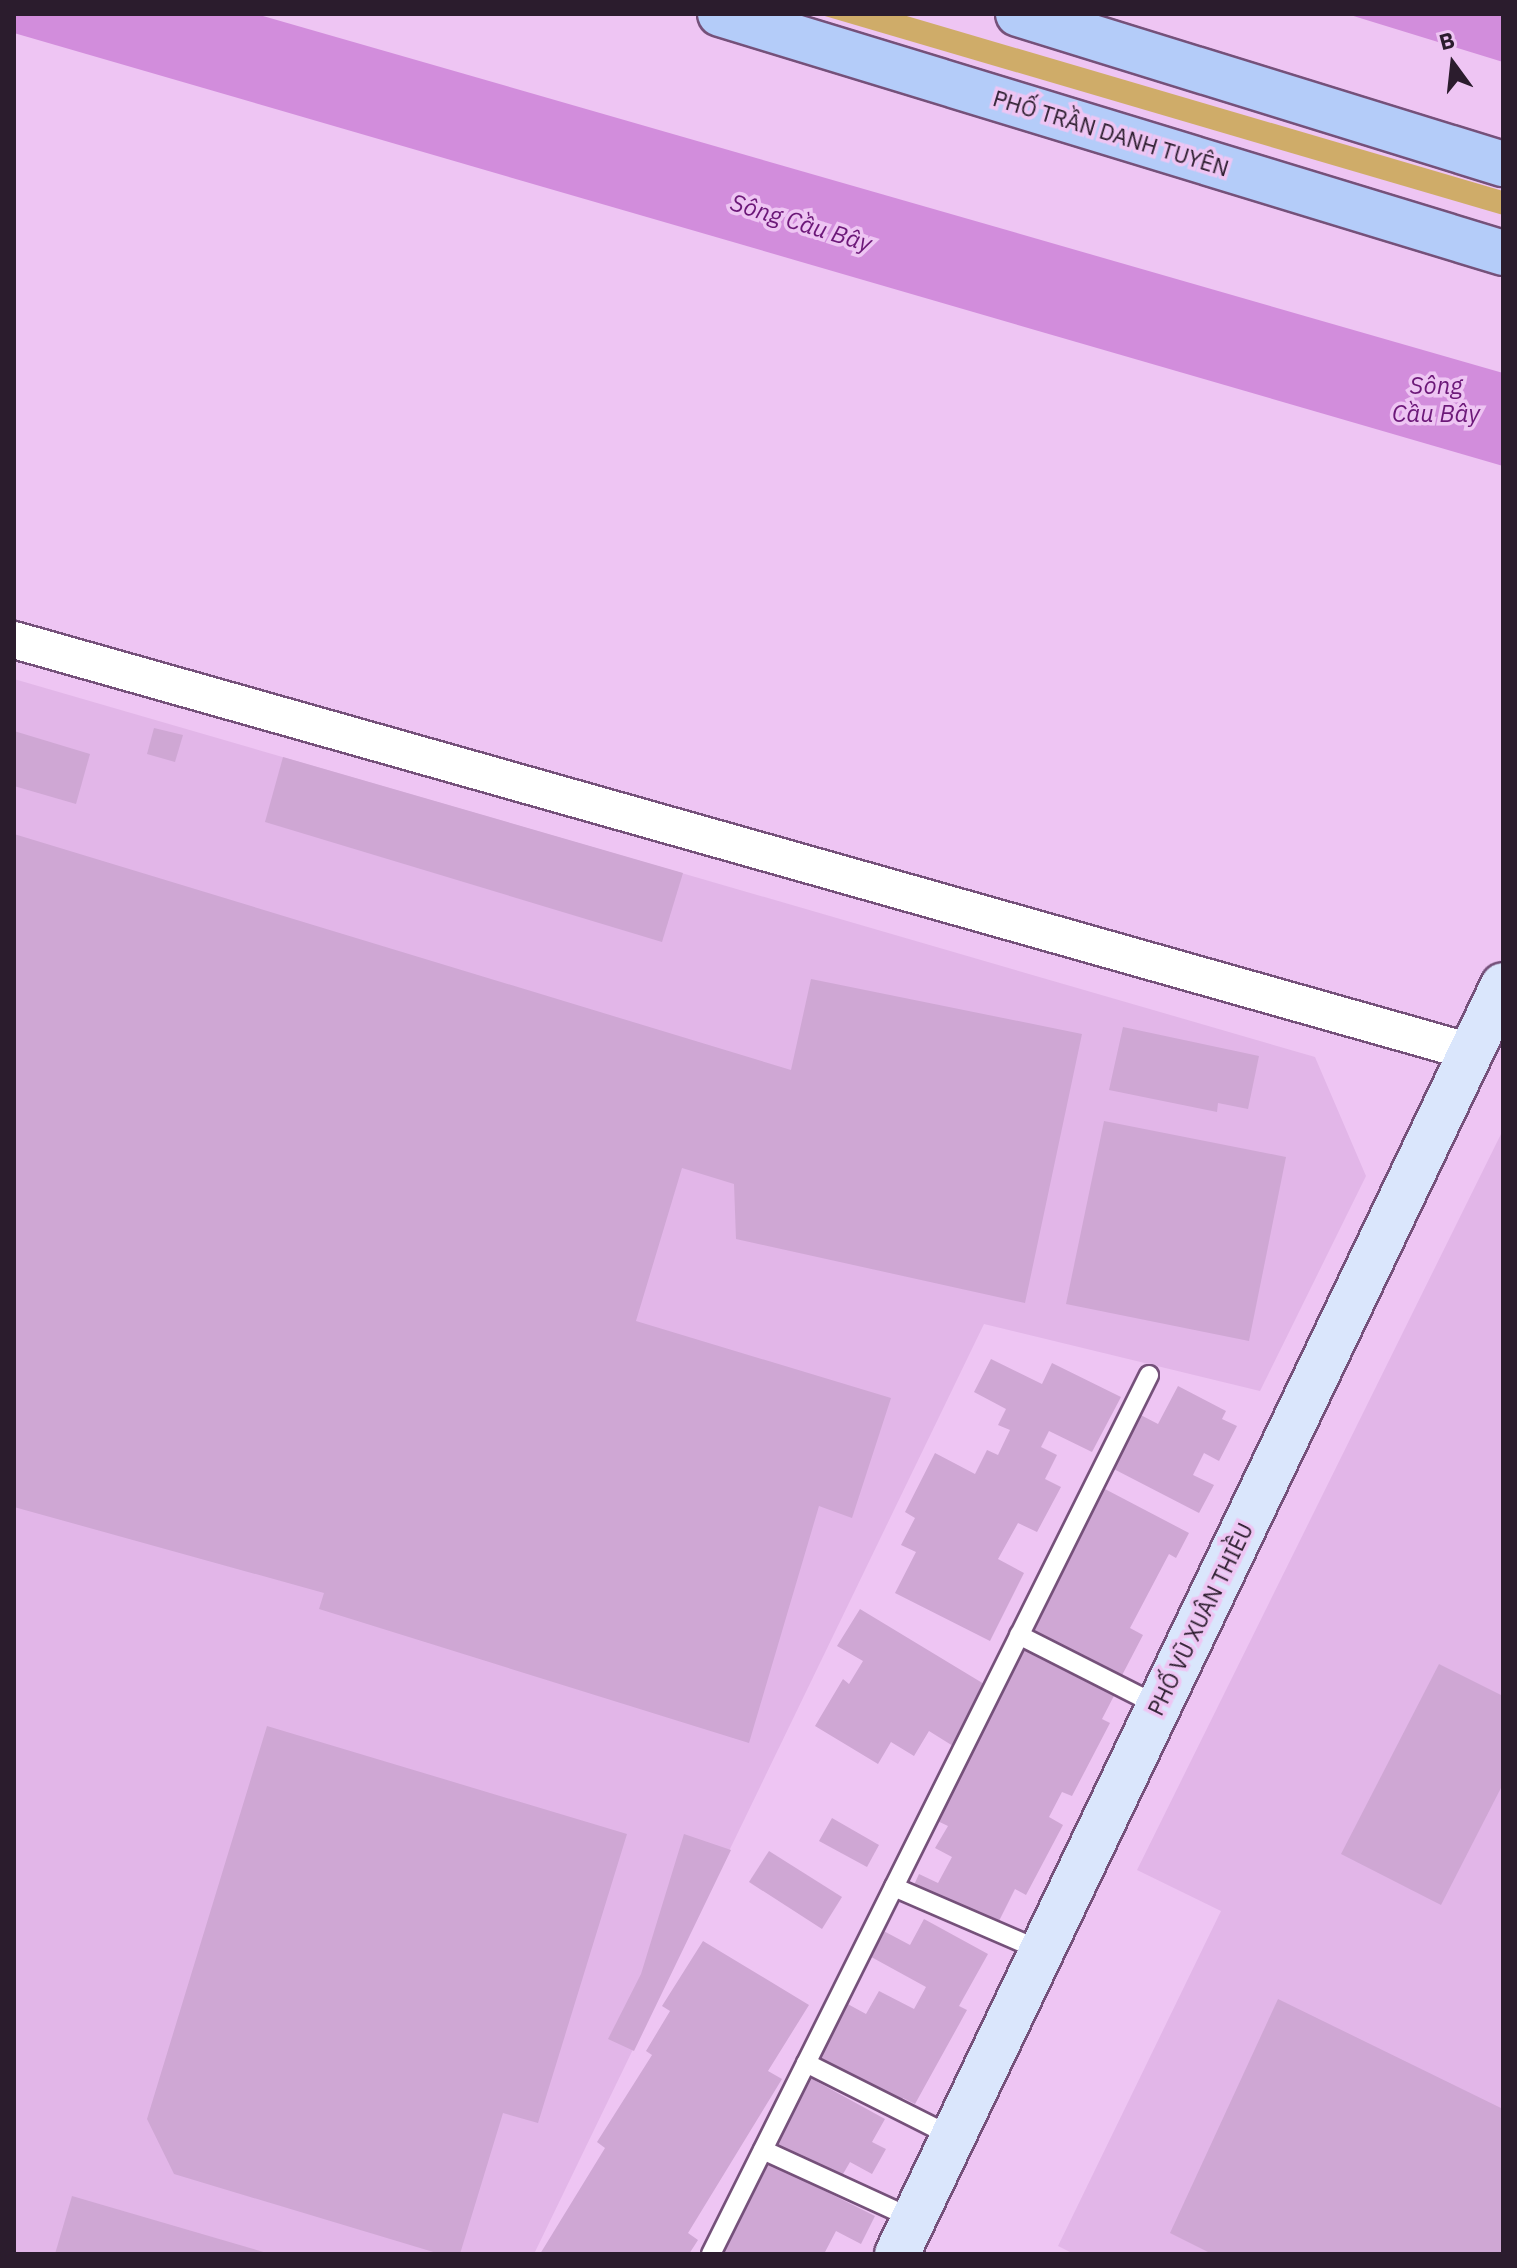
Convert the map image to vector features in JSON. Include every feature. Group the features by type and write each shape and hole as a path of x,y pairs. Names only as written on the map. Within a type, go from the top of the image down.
{"main road":[{"name":"PHỐ TRẦN DANH TUYÊN","path":"720,14 1503,253"},
{"path":"1018,14 1503,164"},
{"name":"PHỐ VŨ XUÂN THIỀU","path":"905,2236 1503,985"}],"street":[{"path":"14,640 1471,1052"}],"lane":[{"path":"711,2254 1149,1375"},
{"path":"1019,1635 1159,1706"},
{"path":"894,1887 1042,1951"},
{"path":"806,2063 953,2137"},
{"path":"763,2150 905,2236"}],"shaded area":[{"path":"818,14 900,14 1503,191 1503,215"},
{"path":"14,679 1315,1057 1366,1176 1260,1391 984,1324 534,2254 14,2254"},
{"path":"1503,1130 1503,2254 1074,2254 1058,2246 1221,1911 1137,1870"}],"water":[{"name":"Sông Cầu Bây","path":"14,14 256,14 1503,373 1503,466 14,33"},
{"path":"1347,14 1503,14 1503,62"}],"building":[{"path":"154,728 183,735 175,762 147,754"},
{"path":"14,731 90,754 76,804 14,786"},
{"path":"283,757 683,873 662,942 265,822"},
{"path":"14,834 791,1070 811,979 1082,1034 1025,1303 736,1239 734,1184 682,1168 636,1321 891,1398 852,1518 819,1506 749,1743 319,1609 324,1593 14,1507"},
{"path":"1123,1027 1259,1056 1248,1109 1218,1103 1217,1112 1109,1090"},
{"path":"1104,1121 1286,1157 1249,1341 1066,1304"},
{"path":"991,1359 1042,1384 1052,1363 1121,1397 1092,1452 1049,1431 1041,1447 1057,1455 1045,1479 1061,1487 1037,1532 1018,1523 998,1559 1024,1573 990,1641 895,1593 916,1552 901,1545 915,1518 905,1512 935,1453 975,1474 987,1450 998,1455 1010,1430 998,1425 1006,1409 974,1392"},
{"path":"1178,1386 1226,1411 1222,1419 1237,1426 1219,1461 1204,1453 1193,1475 1214,1485 1199,1513 1106,1465 1133,1411 1158,1424"},
{"path":"1103,1488 1189,1533 1176,1558 1169,1554 1130,1628 1143,1635 1118,1683 1022,1633"},
{"path":"860,1609 989,1687 953,1746 929,1731 914,1756 891,1742 878,1764 815,1726 843,1679 849,1684 863,1661 837,1646"},
{"path":"1021,1640 1117,1690 1102,1719 1110,1723 1072,1796 1062,1792 1049,1817 1063,1825 1026,1895 1015,1889 996,1927 914,1885 919,1874 938,1883 952,1857 935,1848 948,1826 929,1817"},
{"path":"1439,1664 1503,1696 1503,1784 1441,1905 1341,1854"},
{"path":"267,1726 627,1834 538,2123 503,2113 460,2254 440,2254 174,2174 147,2119"},
{"path":"832,1818 879,1845 867,1867 819,1841"},
{"path":"684,1834 731,1850 634,2051 608,2039 641,1974"},
{"path":"769,1851 842,1897 822,1929 749,1882"},
{"path":"924,1919 988,1954 959,2006 967,2010 915,2104 903,2098 898,2107 813,2060 844,2002 866,2014 879,1991 914,2009 926,1987 864,1953 878,1928 910,1945"},
{"path":"703,1941 809,2005 768,2071 782,2079 688,2233 698,2240 689,2254 540,2254 605,2148 597,2142 652,2055 646,2051 670,2011 662,2006"},
{"path":"1278,1999 1503,2109 1503,2254 1212,2254 1170,2233"},
{"path":"803,2074 885,2119 872,2142 886,2149 872,2174 850,2162 839,2181 770,2144"},
{"path":"763,2160 875,2216 861,2244 836,2231 824,2254 715,2254"},
{"path":"72,2196 267,2253 267,2254 55,2254"}]}
